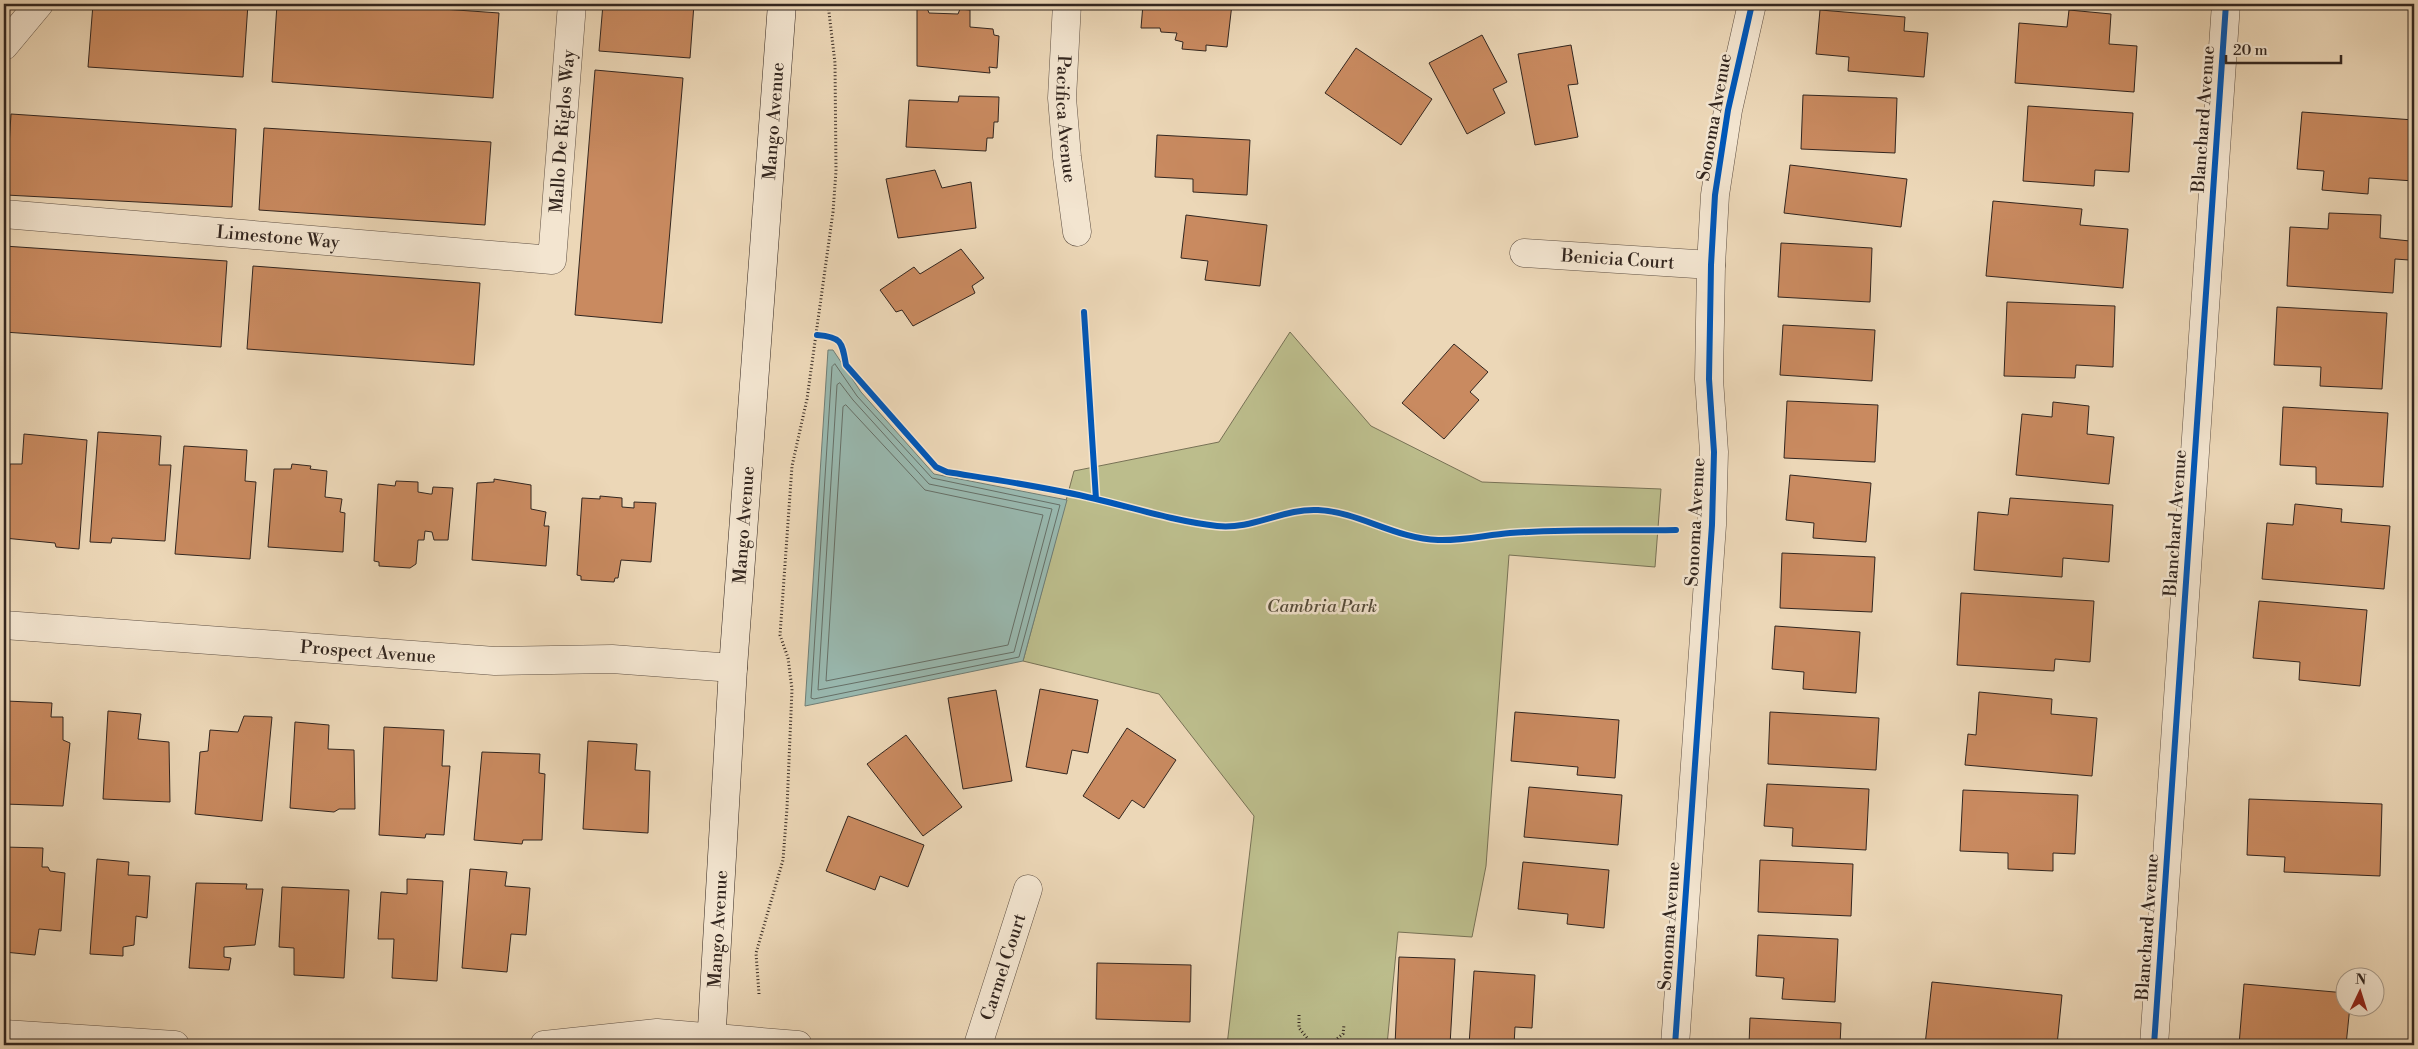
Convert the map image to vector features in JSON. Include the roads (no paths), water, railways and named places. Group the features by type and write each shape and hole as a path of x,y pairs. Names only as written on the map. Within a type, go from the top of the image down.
{"street":[{"path":"4,46 39,4"},
{"name":"Mallo De Riglos Way","path":"552,260 572,4"},
{"name":"Mango Avenue","path":"711,1042 733,668 782,4"},
{"name":"Pacifica Avenue","path":"1067,4 1062,98 1067,158 1077,232"},
{"name":"Sonoma Avenue","path":"1675,1045 1712,525 1714,452 1709,380 1711,265 1715,194 1728,110 1752,4"},
{"name":"Blanchard Avenue","path":"2154,1045 2226,4"},
{"name":"Limestone Way","path":"4,214 552,260"},
{"name":"Benicia Court","path":"1524,253 1711,265"},
{"name":"Prospect Avenue","path":"4,625 495,661 612,659 733,668"},
{"name":"Carmel Court","path":"978,1045 1028,888"},
{"path":"544,1045 657,1033 711,1042 798,1045"},
{"path":"4,1034 175,1045"}],"water":[{"path":"828,350 833,350 861,392 934,474 1067,500 1023,661 805,706"}],"park label":[{"name":"Cambria Park","path":"1322,606"}]}
